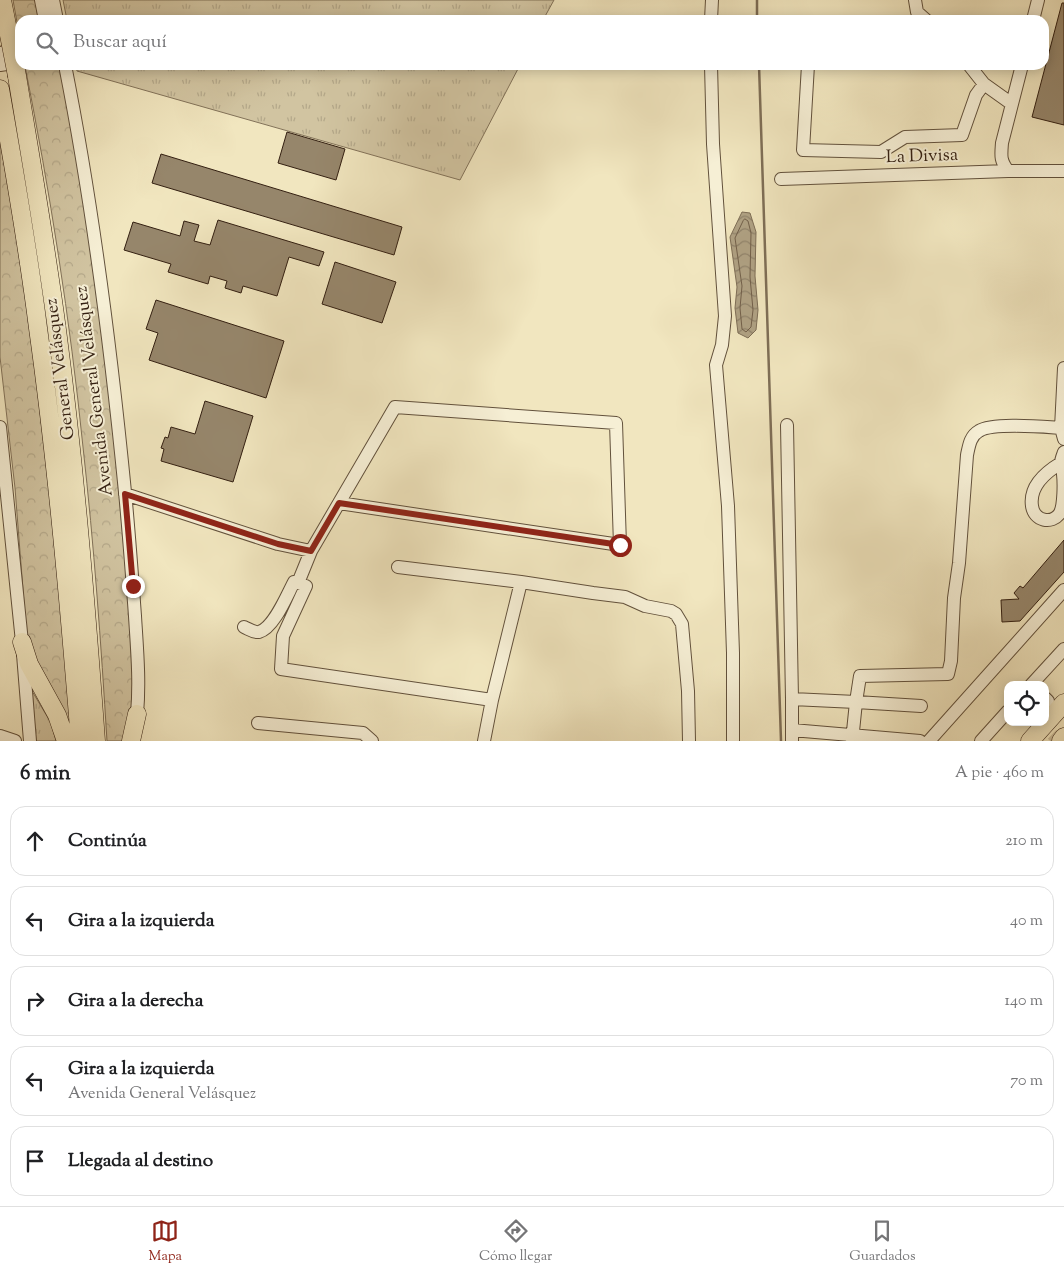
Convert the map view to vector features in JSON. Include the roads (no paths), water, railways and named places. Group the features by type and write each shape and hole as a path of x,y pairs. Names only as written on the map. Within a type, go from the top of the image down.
{"highway":[{"name":"General Velásquez","path":"2,0 10,49 15,62"},
{"name":"General Velásquez","path":"18,70 62,364 77,506 96,741"},
{"name":"General Velásquez","path":"0,89 41,346 63,541 80,741"},
{"path":"22,642 29,664 57,715 66,741"},
{"path":"1030,741 1053,700"},
{"path":"131,741 137,714"},
{"path":"1061,741 1064,737"}],"street":[{"path":"42,0 44,15"},
{"path":"53,0 56,15"},
{"path":"711,15 712,0"},
{"path":"915,0 917,12 920,15"},
{"path":"1034,15 1038,0"},
{"path":"0,65 15,68"},
{"name":"Avenida General Velásquez","path":"66,70 83,162 112,372 133,586 139,672 137,714"},
{"path":"710,70 713,144 725,316 722,345 716,365 728,506 733,653 733,741"},
{"path":"808,70 803,150 880,152 905,137 962,135 976,95 984,84"},
{"path":"973,70 984,84 1012,104"},
{"path":"1008,171 1002,164 1002,143 1021,70"},
{"name":"La Divisa","path":"782,179 1008,171 1064,171"},
{"path":"852,738 860,676 948,674 951,661 954,598 959,563 967,455 970,441 977,432 988,427 1001,426 1063,432 1064,368"},
{"path":"298,583 311,551 339,503 395,407 616,423 620,545 339,503"},
{"path":"787,425 792,735 920,741"},
{"path":"0,427 30,741"},
{"path":"125,494 278,544 311,551"},
{"path":"398,567 625,597 645,606 671,611 676,614 682,624 688,691 689,741"},
{"path":"244,627 253,632 261,632 272,622 294,582 298,583 306,586 283,636 281,669 492,700"},
{"path":"484,741 492,700 521,582"},
{"path":"929,741 1064,590"},
{"path":"1035,681 1064,649"},
{"path":"792,699 921,706"},
{"path":"981,741 1004,715"},
{"path":"258,723 363,733 372,741"},
{"path":"0,736 15,741"}],"water":[{"path":"742,212 750,213 756,232 755,276 758,310 756,330 748,338 738,333 735,308 737,287 730,237"}],"waterway":[{"path":"757,0 757,15"},
{"path":"759,70 781,741"}],"tunnel":[{"path":"1043,726 1059,741"}]}
